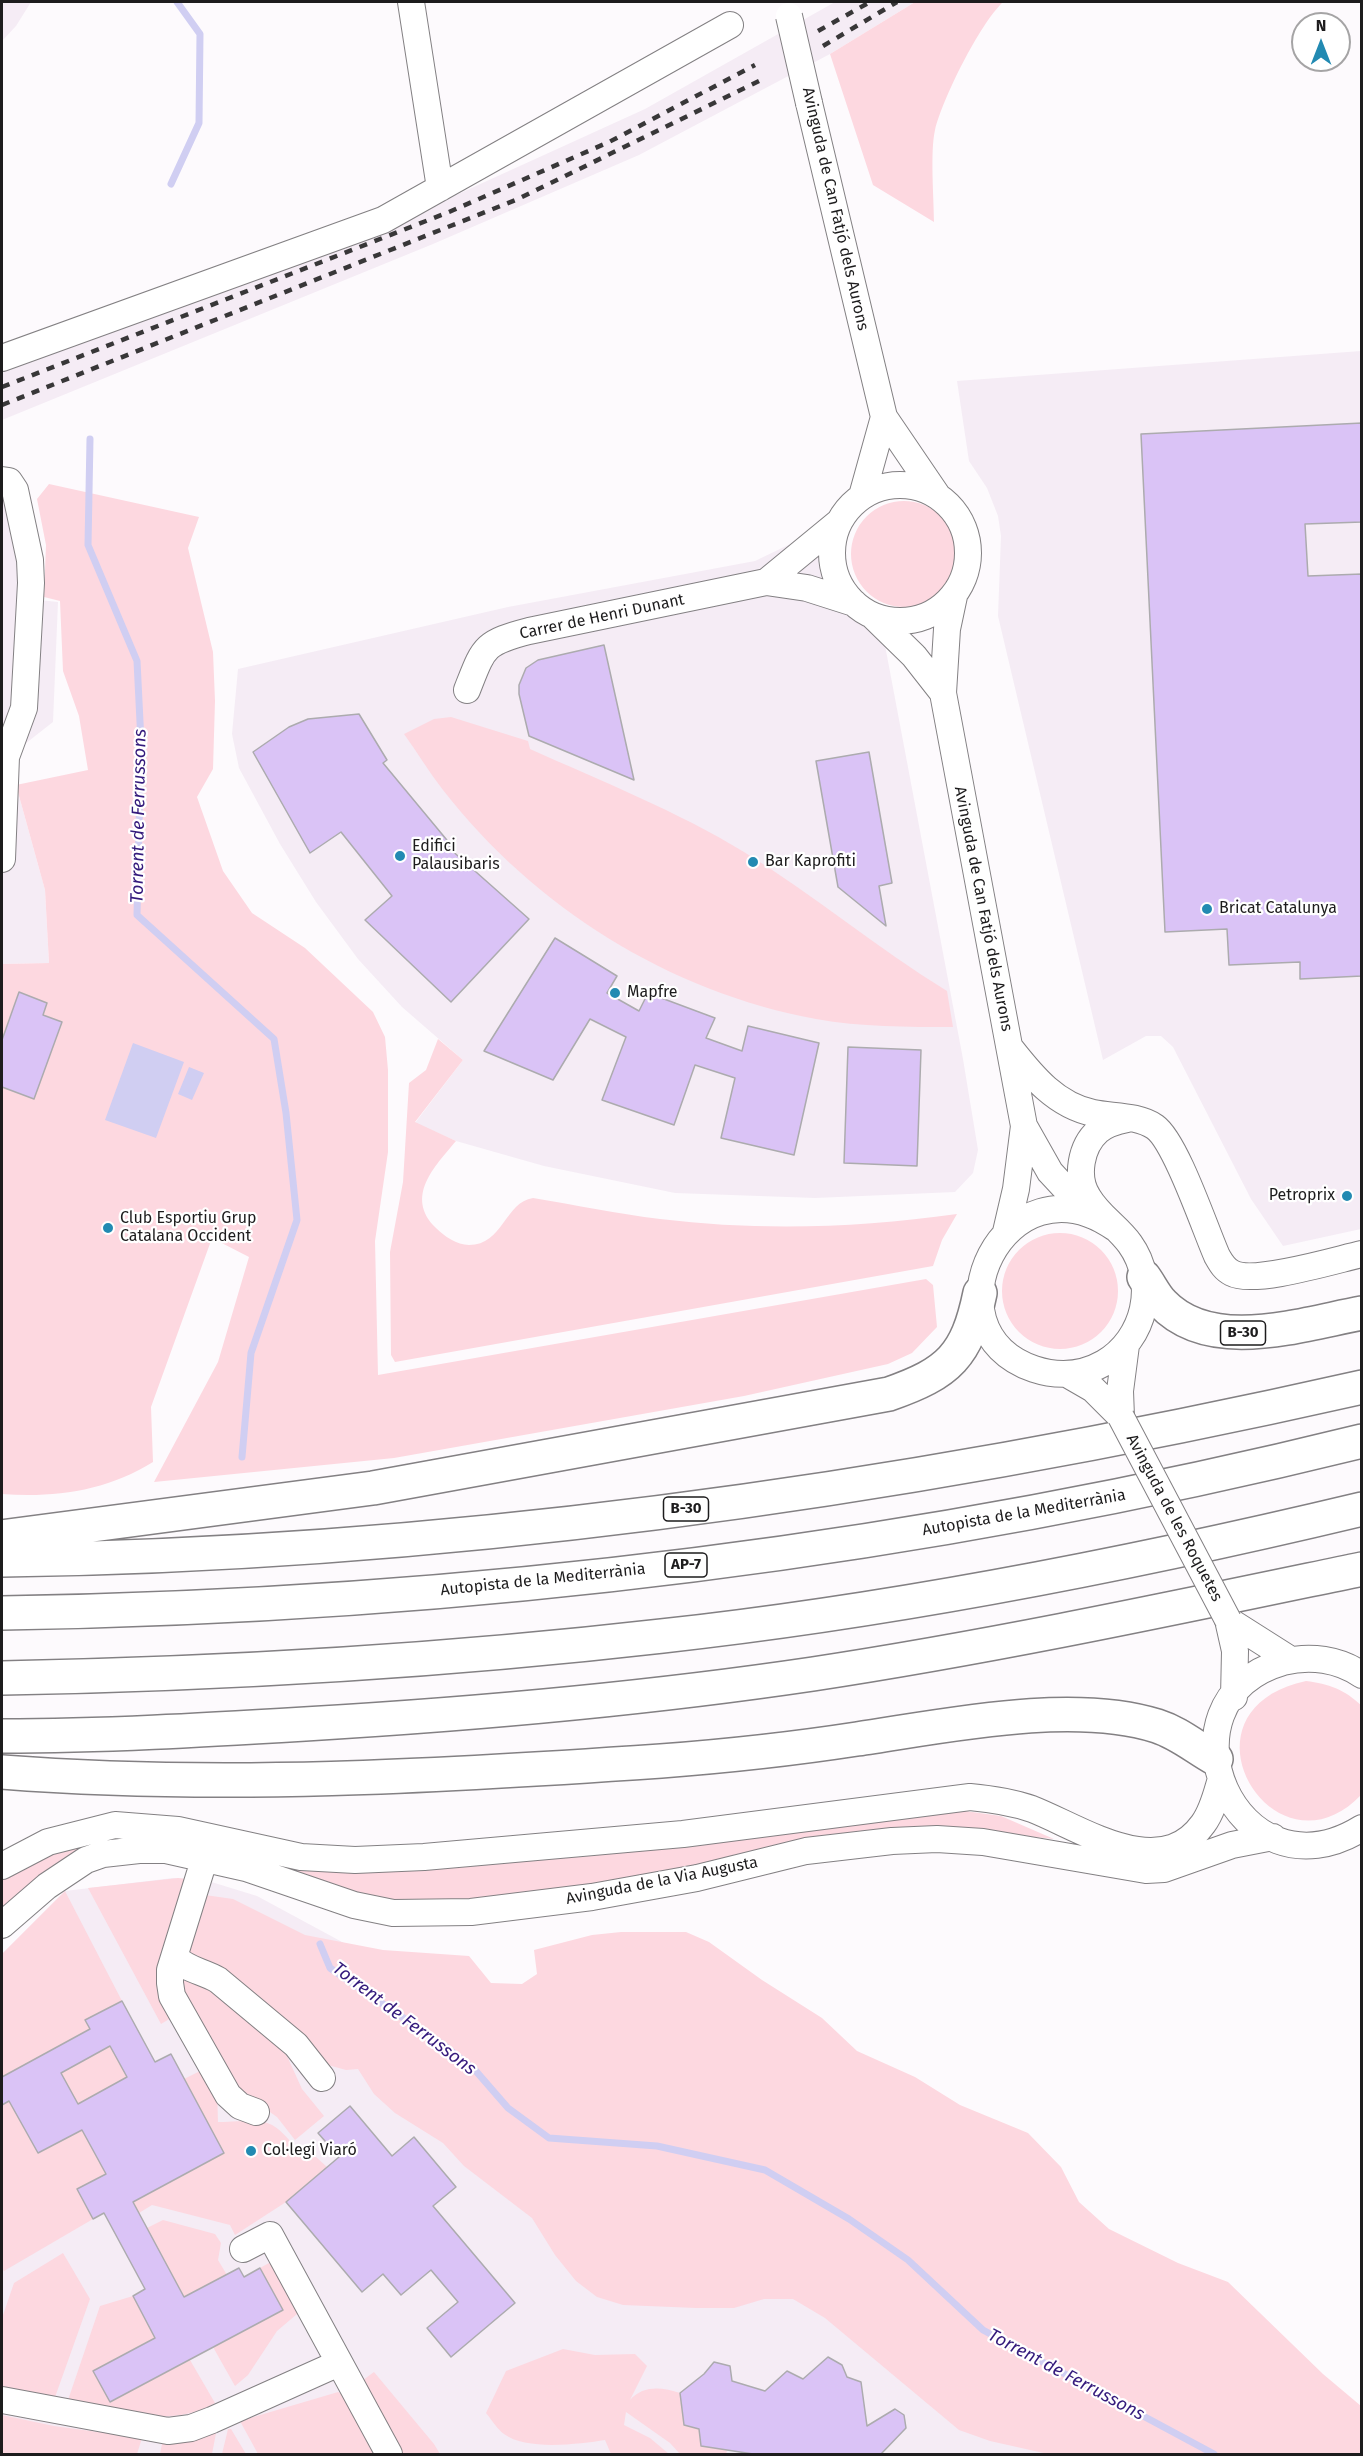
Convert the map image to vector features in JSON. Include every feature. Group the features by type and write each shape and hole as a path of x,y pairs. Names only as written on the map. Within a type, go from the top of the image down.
{"highway":[{"name":"B-30","path":"1144,1277 1163,1304 1180,1316 1221,1333 1272,1330 1362,1313"},
{"path":"2,1537 394,1485 889,1394 935,1375 951,1360 973,1328 980,1293"},
{"name":"B-30","path":"2,1560 258,1550 418,1540 616,1519 836,1489 1048,1453 1199,1424 1362,1387"},
{"name":"Autopista de la Mediterrània","path":"2,1613 290,1604 518,1584 747,1558 1090,1503 1362,1441"},
{"path":"2,1678 197,1674 432,1658 666,1636 1036,1579 1140,1559 1362,1509"},
{"path":"2,1736 144,1732 383,1719 595,1701 718,1686 931,1654 1138,1616 1362,1569"},
{"path":"2,1772 271,1781 481,1772 753,1752 988,1719 1041,1716 1131,1720 1159,1726 1186,1739 1218,1771"}],"street":[{"path":"411,2 440,188"},
{"name":"Avinguda de Can Fatjó dels Aurons","path":"787,9 885,417 937,495"},
{"path":"2,358 383,220 730,25"},
{"name":"Avinguda de Can Fatjó dels Aurons","path":"862,496 885,417"},
{"path":"2,480 9,481 15,490 30,560 31,583 24,708 6,757 2,859"},
{"path":"897,485 919,487 937,495 958,516 968,539 967,569 954,596 938,610 919,619 890,621 864,609 840,584 833,564 833,542 839,522 851,505 876,489 897,485"},
{"name":"Carrer de Henri Dunant","path":"766,582 839,522"},
{"name":"Carrer de Henri Dunant","path":"467,690 480,658 487,647 497,639 766,582 807,588 864,609"},
{"name":"Avinguda de Can Fatjó dels Aurons","path":"954,596 947,629 943,693 1023,1122 1016,1189 1006,1232"},
{"name":"Avinguda de Can Fatjó dels Aurons","path":"864,609 914,656 943,693"},
{"path":"1009,1047 1038,1083 1056,1096 1090,1112"},
{"path":"1023,1122 1046,1107 1090,1112 1148,1123 1165,1137 1217,1256 1224,1268 1233,1274 1258,1277 1362,1254"},
{"path":"1115,1228 1089,1214 1069,1210 1049,1211 1029,1217 1006,1232 988,1257 980,1293 986,1324 1004,1349 1029,1367 1051,1374 1067,1374 1095,1368 1112,1358 1126,1345 1135,1332 1144,1309 1144,1277 1134,1250 1115,1228 1086,1195 1082,1165 1084,1151 1099,1130 1127,1119"},
{"name":"Avinguda de Can Fatjó dels Aurons","path":"1023,1122 1050,1172 1089,1214"},
{"name":"Avinguda de les Roquetes","path":"1121,1417 1120,1391 1126,1345"},
{"name":"Avinguda de les Roquetes","path":"1067,1374 1093,1389 1121,1417 1228,1620 1235,1651 1233,1697"},
{"name":"Avinguda de les Roquetes","path":"1228,1620 1291,1660"},
{"path":"2,1866 48,1842 115,1825 178,1830 301,1857 355,1860 424,1857 684,1834 970,1797 1014,1803 1121,1847 1161,1850 1180,1845 1204,1824 1218,1771 1219,1726 1233,1697 1258,1673 1291,1660 1325,1660 1342,1664 1362,1675"},
{"path":"1218,1771 1230,1802 1243,1818 1273,1837 1300,1844 1337,1840 1362,1828"},
{"name":"Avinguda de la Via Augusta","path":"2,1925 67,1871 95,1857 139,1850 166,1850 205,1857 374,1910 438,1913 603,1895 697,1878 806,1851 842,1845 937,1839 983,1842 1146,1870 1164,1869 1232,1845 1273,1837"},
{"path":"1337,1840 1362,1849"},
{"path":"205,1857 170,1970 172,1996 228,2095 240,2106 256,2112"},
{"path":"175,1957 182,1965 203,1971 218,1980 296,2045 322,2078"},
{"path":"243,2249 270,2235 389,2454"},
{"path":"2,2400 168,2432 191,2428 212,2420 339,2362"}],"shaded area":[{"path":"2,2 31,2 16,26 2,41"},
{"path":"835,2 915,2 830,54 639,155 433,244 2,420 2,371 421,211 645,109"},
{"path":"915,2 1003,2 973,44 939,116 933,150 934,222 873,185 830,54"},
{"path":"1361,351 1361,1229 1283,1246 1251,1199 1173,1047 1161,1036 1146,1036 1103,1060 998,616 1001,536 998,516 987,488 969,461 957,381"},
{"path":"2,480 30,599 58,602 53,722 16,751 16,785 45,890 49,963 2,964"},
{"path":"49,484 199,517 188,548 213,652 215,701 213,769 197,797 223,871 252,913 305,948 373,1012 385,1037 388,1070 388,1152 375,1241 378,1375 926,1279 933,1285 937,1327 912,1353 888,1364 744,1396 394,1458 154,1482 218,1362 249,1257 212,1238 151,1407 153,1462 117,1480 99,1486 41,1495 2,1494 2,964 49,963 45,890 16,785 88,770 79,716 63,671 60,601 44,597 46,545 37,499"},
{"path":"904,501 924,505 941,517 953,534 957,554 953,574 941,591 924,603 904,607 884,603 867,591 855,574 851,554 855,534 867,517 884,505"},
{"path":"813,533 822,580 884,640 963,1059 978,1150 973,1173 955,1192 815,1198 675,1193 544,1166 456,1141 415,1123 463,1060 402,1007 358,959 316,902 280,844 239,768 232,734 238,669 508,607 755,561"},
{"path":"451,717 528,741 530,749 666,810 744,852 947,991 953,1027 850,1024 816,1019 762,1006 708,988 657,966 608,938 562,907 519,871 479,832 443,790 404,734 434,719"},
{"path":"438,1039 463,1060 415,1122 456,1141 432,1171 423,1193 423,1205 427,1216 436,1228 455,1242 469,1245 489,1238 516,1207 533,1198 644,1217 734,1225 846,1225 957,1214 942,1240 933,1266 395,1362 391,1355 390,1252 403,1182 409,1083 426,1070"},
{"path":"1060,1233 1082,1238 1101,1250 1113,1269 1118,1291 1113,1313 1101,1332 1082,1344 1060,1349 1038,1344 1019,1332 1007,1313 1002,1291 1007,1269 1019,1250 1038,1238"},
{"path":"1306,1681 1336,1688 1362,1706 1361,1795 1328,1817 1297,1819 1269,1806 1250,1783 1240,1754 1244,1724 1265,1698"},
{"path":"965,1811 1001,1816 1054,1839 934,1827 880,1829 828,1837 642,1878 523,1895 411,1904 355,1896 283,1867 378,1872 517,1861"},
{"path":"92,1842 62,1861 2,1912 2,1879 60,1850"},
{"name":"Col·legi Viaró","path":"173,1878 205,1880 257,1896 344,1943 750,2220 1063,2454 2,2454 2,1954 65,1891"},
{"path":"178,1878 187,1879 176,2015 161,2024 88,1888"},
{"path":"65,1891 122,2001 86,2020 90,2029 2,2077 2,1954"},
{"path":"205,1895 233,1899 305,1935 383,1950 469,1956 491,1983 522,1984 537,1974 534,1950 592,1935 621,1932 686,1932 709,1942 762,1980 822,2018 857,2051 915,2077 960,2105 1028,2133 1061,2167 1079,2202 1109,2229 1178,2263 1228,2282 1323,2374 1361,2406 1361,2454 1048,2454 990,2441 959,2430 825,2318 793,2299 764,2299 734,2308 696,2308 623,2305 597,2297 576,2281 555,2255 532,2218 464,2166 443,2143 395,2113 374,2094 358,2069 346,2070 328,2065 198,1962 189,1951"},
{"path":"197,1979 282,2045 302,2089 324,2116 295,2140 277,2117 234,2087 180,1988 182,1981"},
{"path":"110,2046 149,2066 78,2104 22,2124 38,2153 82,2130 106,2174 77,2189 93,2219 4,2271 2,2268 2,2105"},
{"path":"204,2069 217,2089 218,2122 254,2121 271,2124 297,2150 305,2147 327,2167 286,2202 235,2235 230,2225 152,2205 139,2213 133,2202 224,2153 184,2079"},
{"path":"163,2220 215,2234 221,2243 218,2260 227,2275 184,2297 147,2228"},
{"path":"63,2253 90,2299 54,2400 2,2390 2,2318 14,2283"},
{"path":"269,2263 277,2265 299,2305 297,2314 277,2331 248,2375 235,2386 213,2347 282,2310 260,2268"},
{"path":"133,2296 155,2338 94,2371 110,2402 190,2360 215,2403 198,2411 161,2417 142,2416 67,2403 100,2306"},
{"path":"563,2349 595,2355 635,2354 647,2366 630,2400 641,2392 653,2389 666,2389 680,2393 684,2425 699,2429 701,2446 719,2449 732,2435 726,2454 680,2454 670,2443 626,2412 624,2425 650,2438 669,2454 611,2454 605,2440 553,2445 526,2443 504,2434 486,2413 506,2371"},
{"path":"374,2372 440,2454 397,2454 359,2383"},
{"path":"338,2392 347,2397 378,2454 258,2454 240,2421"},
{"path":"2,2415 54,2426 142,2438 137,2454 2,2454"},
{"path":"217,2428 212,2454 160,2454 163,2439"},
{"path":"228,2429 231,2429 246,2454 222,2454"}],"water":[{"path":"133,1043 184,1062 156,1138 105,1120"},
{"path":"189,1067 204,1073 192,1100 178,1094"}],"building":[{"path":"1362,423 1362,522 1305,524 1308,576 1362,574 1362,976 1300,979 1300,962 1229,965 1227,929 1165,932 1141,434"},
{"path":"604,645 634,780 529,736 519,694 519,685 526,668 538,660"},
{"name":"Edifici Palausibaris","path":"359,714 387,760 383,763 451,845 449,848 529,919 451,1002 365,920 392,896 341,832 310,853 253,752 289,727 308,719"},
{"path":"869,752 892,883 879,886 886,926 838,887 816,761"},
{"path":"555,938 617,976 607,993 639,1011 648,993 715,1018 706,1038 742,1051 748,1026 819,1043 794,1155 721,1138 735,1078 695,1065 674,1125 602,1100 626,1037 590,1019 553,1080 484,1051"},
{"path":"19,992 47,1003 43,1015 62,1022 34,1099 2,1087 2,1040"},
{"path":"848,1047 921,1050 917,1166 844,1163"},
{"path":"122,2001 155,2062 171,2054 224,2153 133,2202 184,2297 239,2268 244,2277 260,2268 283,2310 110,2402 93,2371 155,2338 133,2296 145,2289 104,2213 93,2219 77,2189 106,2174 82,2130 38,2153 9,2101 2,2105 2,2077 90,2029 85,2020","holes":["110,2046 127,2077 78,2104 61,2073"]},
{"path":"350,2106 392,2156 414,2137 456,2187 433,2206 515,2303 451,2357 427,2328 458,2302 431,2270 401,2295 383,2274 362,2292 286,2202 339,2157 318,2133"},
{"path":"828,2357 842,2365 847,2377 861,2382 867,2426 895,2409 904,2415 906,2428 881,2454 753,2454 701,2446 699,2429 684,2425 680,2393 704,2374 714,2362 730,2366 732,2381 765,2391 787,2371 803,2379"}],"waterway":[{"name":"Torrent de Ferrussons","path":"171,184 199,123 200,34 177,2"},
{"name":"Torrent de Ferrussons","path":"90,439 88,545 137,661 141,742 137,915 274,1039 286,1113 297,1220 251,1353 242,1457"},
{"name":"Torrent de Ferrussons","path":"320,1944 330,1968 446,2047 475,2070 508,2108 549,2138 657,2146 765,2170 849,2219 908,2260 983,2330 1214,2454"}],"railway":[{"path":"818,31 870,2"},
{"path":"823,46 897,2"},
{"path":"2,387 449,212 609,142 755,65"},
{"path":"2,405 518,199 759,81"}],"place":[{"name":"Edifici Palausibaris","path":"400,856"},
{"name":"Bar Kaprofiti","path":"753,862"},
{"name":"Bricat Catalunya","path":"1207,909"},
{"name":"Mapfre","path":"615,993"},
{"name":"Petroprix","path":"1347,1196"},
{"name":"Club Esportiu Grup Catalana Occident","path":"108,1228"},
{"name":"Col·legi Viaró","path":"251,2151"}]}
